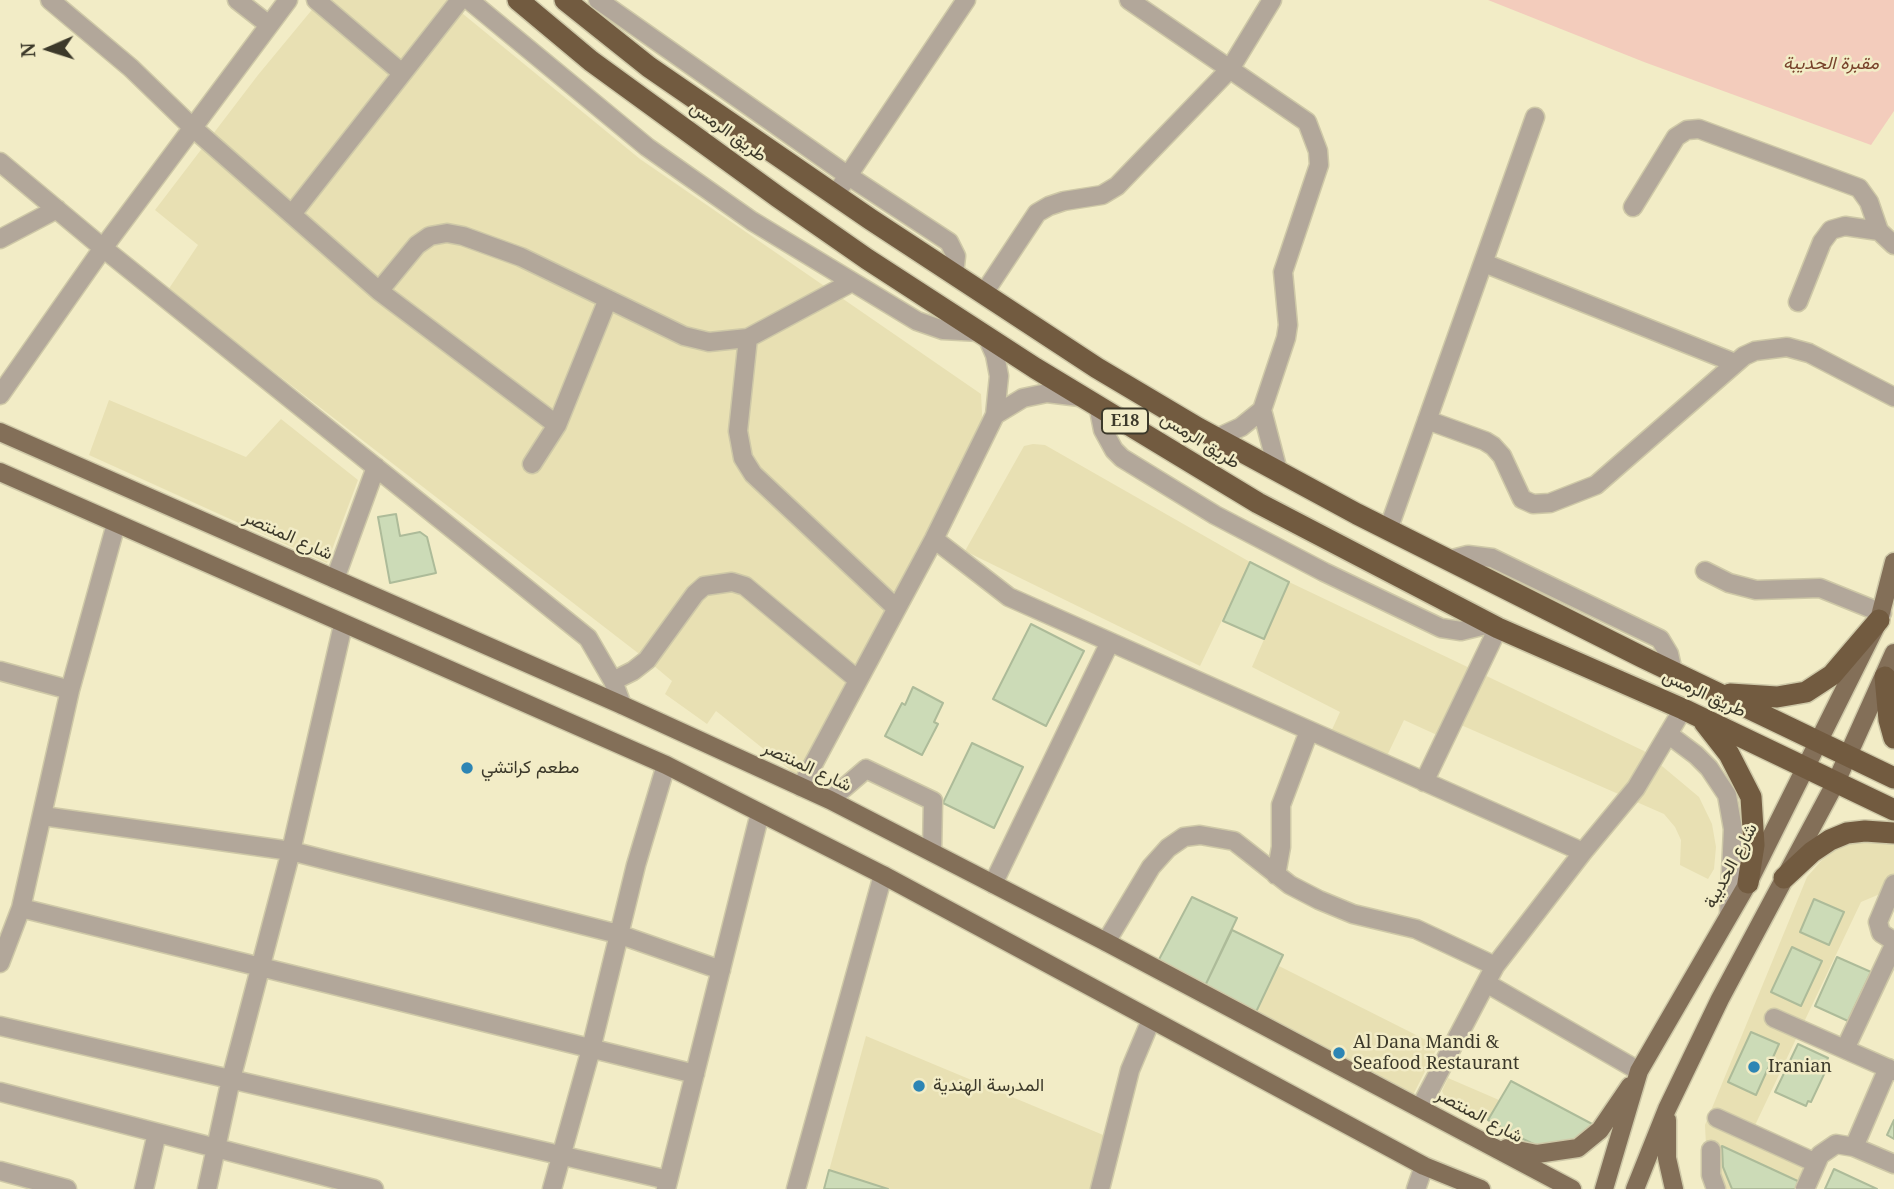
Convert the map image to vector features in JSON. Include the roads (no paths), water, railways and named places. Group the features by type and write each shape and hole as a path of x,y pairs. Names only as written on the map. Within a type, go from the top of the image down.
{"highway":[{"name":"طريق الرمس","path":"517,0 591,61 778,197 984,334 1258,503 1494,626 1692,713 1804,767"},
{"name":"طريق الرمس","path":"572,2 649,67 835,195 1097,368 1217,438 1388,530 1817,742"},
{"path":"1722,694 1777,697 1806,692 1832,675 1880,617"},
{"path":"1885,677 1889,720 1894,738"},
{"path":"1692,713 1729,754 1751,797 1754,845 1748,883"},
{"name":"E18","path":"1817,742 1894,778"},
{"name":"E18","path":"1804,767 1894,810"},
{"path":"1784,878 1812,852 1830,840 1865,831 1894,833"}],"main road":[{"name":"شارع المنتصر","path":"0,432 622,705 830,800 1106,942 1572,1189"},
{"path":"0,472 666,765 883,876 1424,1166 1481,1189"},
{"name":"شارع الحديبة","path":"1604,1189 1639,1072 1748,883 1880,617 1894,562"},
{"path":"1635,1189 1667,1109 1720,999 1836,782 1894,653"},
{"path":"1488,1144 1537,1154 1578,1148 1600,1130 1639,1072"},
{"path":"1667,1109 1667,1158 1674,1189"}],"street":[{"path":"50,0 131,68 192,127 379,290 557,425"},
{"path":"237,0 269,24"},
{"path":"0,395 103,248 288,0"},
{"path":"316,0 402,73"},
{"path":"292,214 460,0"},
{"path":"469,0 647,147 694,182 752,221 905,314 930,326 956,332 984,334 995,355 999,376 995,415 934,538 801,787"},
{"path":"598,0 847,175 949,242 956,256 954,274"},
{"path":"835,195 966,0"},
{"path":"1129,0 1307,122 1318,151 1319,165 1283,272 1288,325 1262,410 1278,471"},
{"path":"984,293 1037,214 1064,201 1102,195 1116,186 1230,69 1272,0"},
{"path":"1388,530 1535,117"},
{"path":"1633,207 1676,137 1687,130 1699,129 1852,184 1865,194 1879,231 1894,245"},
{"path":"0,162 588,638 613,681 622,705"},
{"path":"0,239 57,209"},
{"path":"1798,302 1822,242 1831,230 1845,226 1879,231"},
{"path":"379,290 417,245 430,236 446,233 463,236 521,257 684,336 700,341 748,338 852,282"},
{"path":"1484,263 1735,363"},
{"path":"532,464 557,425 608,299"},
{"path":"748,338 738,431 743,458 753,474 896,608"},
{"path":"1427,420 1485,441 1502,456 1522,499 1533,504 1550,503 1596,485 1735,363 1755,351 1787,347 1809,353 1894,397"},
{"path":"995,415 1023,398 1047,393 1091,401 1103,430 1114,450 1122,458 1214,515 1441,628 1461,631 1494,626"},
{"path":"1217,438 1241,427 1262,410"},
{"path":"335,579 376,467"},
{"path":"2,953 21,908 70,690 116,524"},
{"path":"934,538 1009,597 1583,852"},
{"path":"1704,571 1728,583 1756,590 1820,588 1880,617"},
{"path":"613,681 633,671 646,660 695,594 705,586 732,582 745,586 858,680"},
{"path":"207,1189 231,1080 292,851 343,625"},
{"path":"1424,782 1494,626"},
{"path":"993,884 1110,642"},
{"path":"0,671 70,690"},
{"path":"1420,1108 1495,966 1636,788 1668,734 1692,713"},
{"path":"1276,875 1281,847 1281,805 1309,731"},
{"path":"1668,734 1709,768 1727,795 1732,829 1729,915"},
{"path":"552,1189 591,1049 636,865 666,765"},
{"path":"830,800 866,769 933,801 932,852"},
{"path":"0,1027 561,1155 667,1184 760,813"},
{"path":"43,816 292,851 618,934 721,970"},
{"path":"1106,942 1151,867 1168,848 1184,838 1200,835 1234,841 1290,885 1319,900 1353,914 1416,929 1495,966"},
{"path":"796,1189 883,876"},
{"path":"1845,1049 1894,943 1881,933 1878,922 1894,884"},
{"path":"21,908 695,1074"},
{"path":"1486,983 1639,1072"},
{"path":"1774,1017 1891,1070 1854,1147"},
{"path":"1100,1189 1130,1070 1151,1020"},
{"path":"0,1092 374,1189"},
{"path":"1717,1118 1816,1163"},
{"path":"144,1189 157,1133"},
{"path":"1805,1189 1820,1155 1836,1144 1854,1147 1894,1164"},
{"path":"1711,1150 1711,1175 1716,1189"},
{"path":"1417,1189 1424,1166"},
{"path":"0,1171 67,1189"}],"place":[{"name":"مطعم كراتشي","path":"467,768"},
{"name":"Al Dana Mandi & Seafood Restaurant","path":"1339,1053"},
{"name":"Iranian","path":"1754,1067"},
{"name":"المدرسة الهندية","path":"919,1086"}],"park label":[{"name":"مقبرة الحديبة","path":"1831,64"}]}
